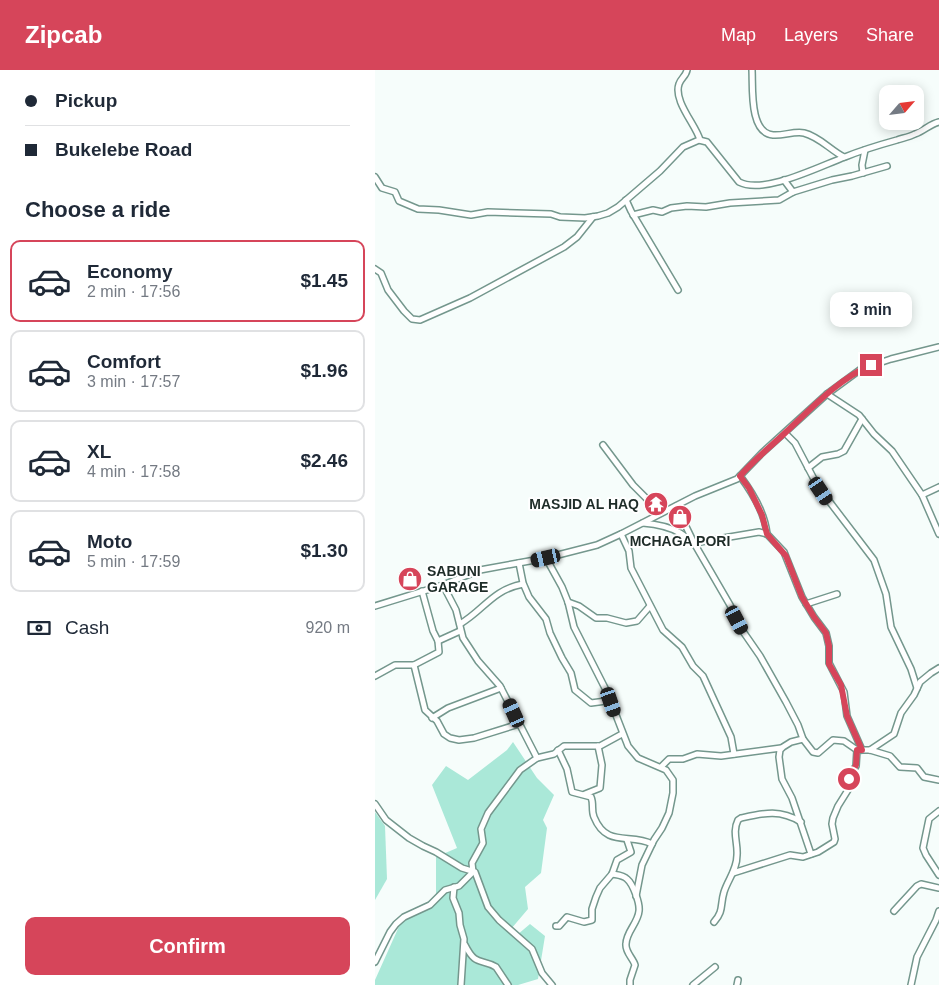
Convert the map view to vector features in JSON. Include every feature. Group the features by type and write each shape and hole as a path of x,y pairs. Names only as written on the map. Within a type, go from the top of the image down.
{"street":[{"path":"687,70 680,81 678,90 686,116 695,126 700,140"},
{"path":"752,70 754,111 758,125 763,131 773,135 804,133 822,142 844,157"},
{"path":"376,180 381,188 395,192 397,200 401,203 418,209 473,215 488,212 551,214 560,217 593,217 608,213 660,171 683,147 700,140 708,143 736,180 743,184 756,185 784,180 805,173 844,157 915,134 939,122"},
{"path":"863,172 862,165 865,150"},
{"path":"633,215 653,210 662,212 671,208 687,206 706,207 730,202 781,200 793,192 887,166"},
{"path":"784,180 793,192"},
{"path":"626,200 678,290"},
{"path":"375,268 381,273 391,296 403,312 412,318 423,319 470,298 564,247 577,237 593,217"},
{"path":"375,606 443,585 480,570 546,558 597,545 621,534 740,476 762,453 827,394 853,374 871,365 939,346"},
{"path":"827,394 856,413 892,451 922,496 939,534"},
{"path":"808,468 822,457 838,454 843,451 862,419"},
{"path":"785,434 795,443 815,481 832,506 874,560 886,594 891,626 911,669 917,688"},
{"path":"603,445 633,485 661,513"},
{"path":"733,873 790,855 801,857 811,854 820,851 835,840 832,824 833,818 848,790 849,777 856,765 860,750 847,716 841,685 829,664 829,646 826,633 806,604 786,556 767,534 762,515 749,488 740,476"},
{"path":"922,496 939,487"},
{"path":"676,506 694,543 731,605 742,630 786,702 803,739 815,753 820,752 835,739 844,741 860,750 870,750 890,756 900,767 917,768 924,777 939,780"},
{"path":"643,523 654,523 660,527 673,530 694,543 755,532 767,534"},
{"path":"621,534 629,551 631,568 664,631 682,647 693,666 703,676 731,737 734,754"},
{"path":"546,558 568,602 574,627 611,702 628,746 637,757 661,767 670,775 674,784 667,819 642,865 636,896"},
{"path":"519,563 523,584 529,597 546,619 549,631 571,673 577,692 591,703 611,702"},
{"path":"460,624 484,607 487,600 500,592 523,584"},
{"path":"443,585 457,610 460,631 472,653 501,688 537,758"},
{"path":"375,676 395,664 414,665 438,653 438,641 434,634 422,591"},
{"path":"806,604 837,594"},
{"path":"568,602 579,606 595,618 607,618 626,623 637,620 651,606"},
{"path":"438,641 460,631"},
{"path":"414,665 424,708 437,721 445,734 451,738 459,740 474,738 519,724"},
{"path":"870,750 894,734 901,713 921,681 939,668"},
{"path":"432,718 448,708 501,688"},
{"path":"552,985 542,973 532,949 499,920 488,907 472,863 483,843 481,829 487,813 520,770 537,758 554,754 564,746 598,746 622,734"},
{"path":"661,767 669,759 674,758 683,759 697,754 718,756 781,748 791,742 803,739"},
{"path":"584,794 600,788 602,765 598,746"},
{"path":"781,748 779,757 782,780 792,798 811,854"},
{"path":"558,750 567,769 572,792 584,794 592,799 593,816 601,829 617,838 644,840 652,844"},
{"path":"375,804 386,820 409,838 467,871 473,870"},
{"path":"939,811 929,818 923,848 939,875"},
{"path":"714,922 720,915 723,894 733,873 737,855 734,840 739,818 780,813 801,822"},
{"path":"556,926 562,923 566,917 575,921 591,922 593,918 592,908 599,891 612,874 617,860 631,852 627,840"},
{"path":"375,962 396,924 404,917 430,905 445,890 459,886 473,870"},
{"path":"612,874 627,878 636,896 639,912 635,926 626,942 626,949 636,967 630,980 630,985"},
{"path":"894,911 917,886 921,884 939,888"},
{"path":"453,888 453,898 459,913 459,925 464,935 461,985"},
{"path":"911,985 917,957 937,920 939,911"},
{"path":"464,944 473,958 496,967 508,985"},
{"path":"693,985 715,967"}],"green space":[{"path":"513,742 537,778 554,795 543,820 547,828 541,873 525,887 528,909 511,929 517,935 530,924 545,936 538,979 518,985 375,985 375,980 405,913 436,898 436,857 457,848 432,785 446,766 468,780 507,750"},
{"path":"375,812 385,826 387,879 375,900"}],"place":[{"name":"MASJID AL HAQ","path":"656,504"},
{"name":"MCHAGA PORI","path":"680,517"},
{"name":"SABUNI GARAGE","path":"410,579"}],"route":[{"path":"849,779 856,765 855,756 857,750 862,750 847,716 844,692 829,664 829,646 826,633 802,597 786,556 767,534 762,515 749,488 740,476 762,453 827,394 853,374 871,365"}]}
